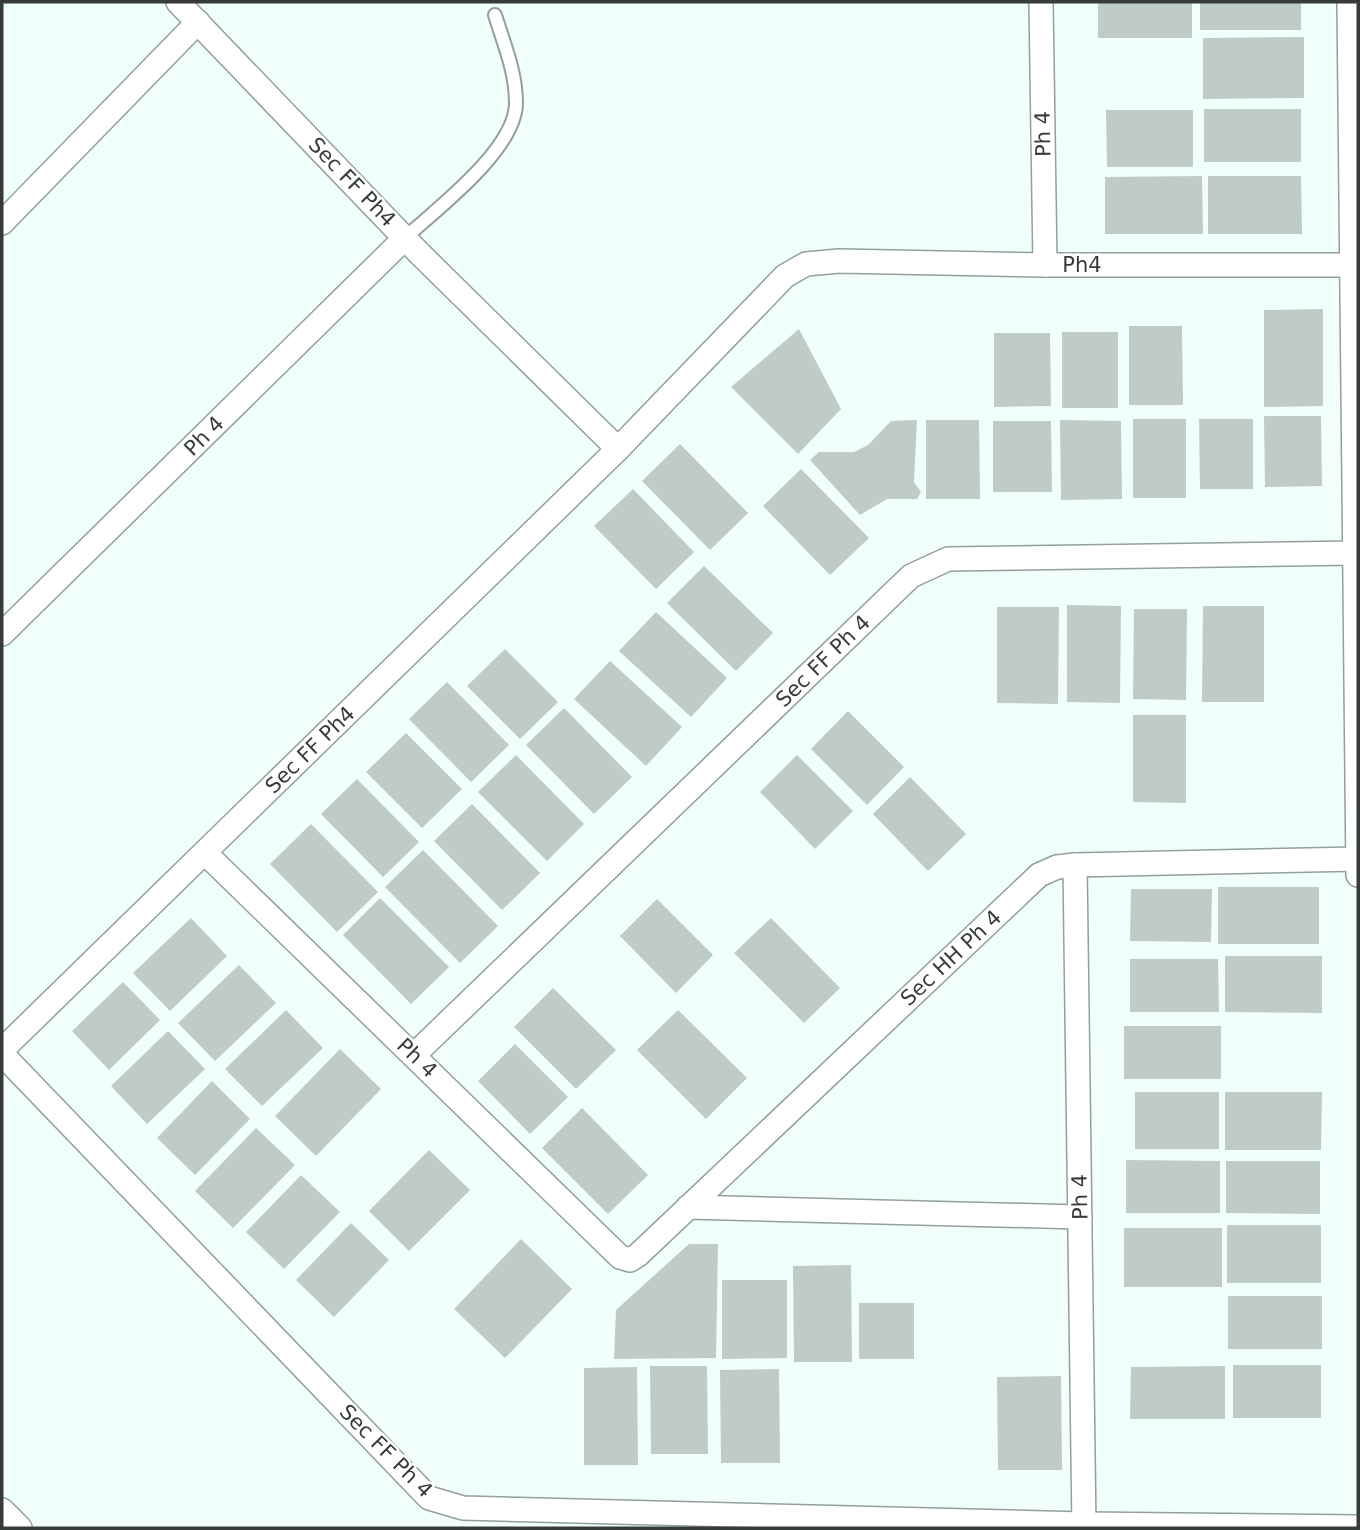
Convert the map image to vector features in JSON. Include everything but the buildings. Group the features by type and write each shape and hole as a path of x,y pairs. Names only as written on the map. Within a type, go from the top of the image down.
{"street":[{"name":"Sec FF Ph4","path":"178,2 406,237 618,449"},
{"name":"Ph 4","path":"1041,2 1045,265"},
{"path":"1349,2 1356,265 1354,553 1358,875"},
{"path":"2,223 198,22"},
{"name":"Ph 4","path":"2,634 406,237"},
{"name":"Ph4","path":"806,264 839,261 1045,265 1356,265"},
{"name":"Sec FF Ph4","path":"2,1052 618,449 785,276 806,264"},
{"name":"Sec FF Ph 4","path":"414,1055 911,576 930,565 948,559 1354,553"},
{"name":"Ph 4","path":"205,853 620,1256 630,1260"},
{"name":"Sec HH Ph 4","path":"630,1260 1039,875 1057,867 1075,865 1358,859"},
{"name":"Ph 4","path":"1075,865 1084,1526"},
{"name":"Sec FF Ph 4","path":"2,1052 429,1498 463,1508 1084,1526"},
{"path":"688,1208 1080,1217"},
{"path":"2,1510 20,1528"},
{"path":"1084,1526 1358,1527"}],"lane":[{"path":"406,237 477,173 507,136 516,107 514,77 495,15"}]}
